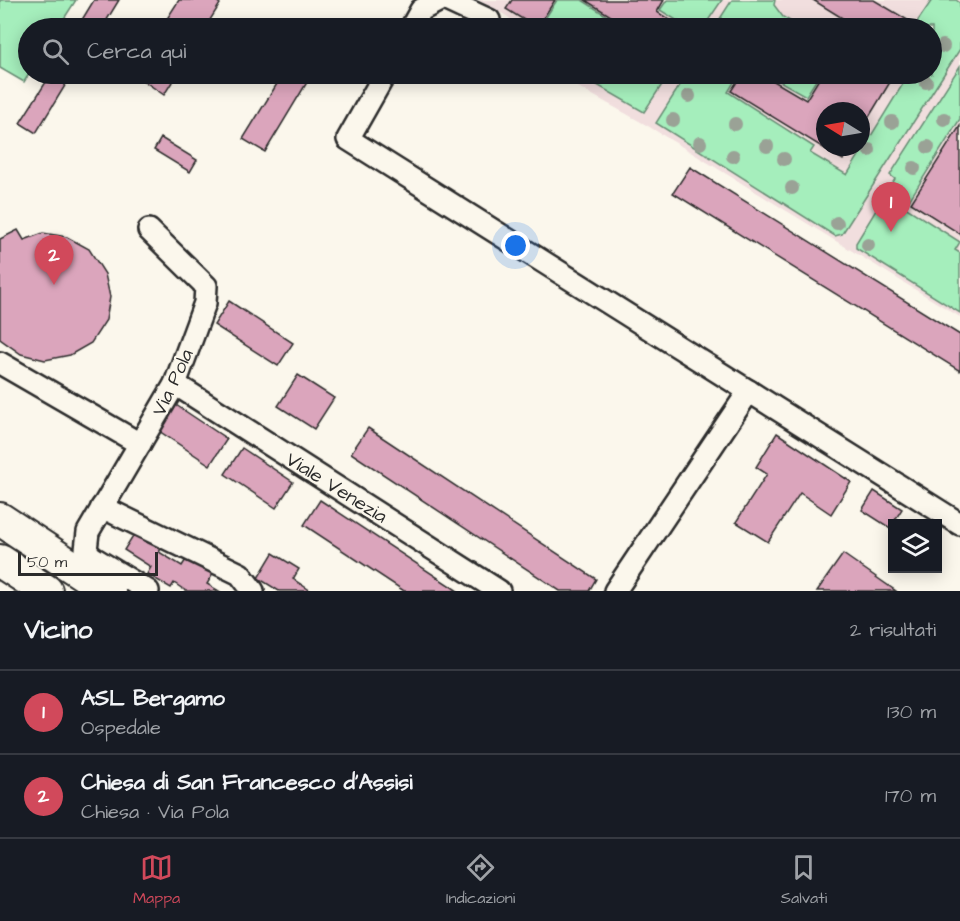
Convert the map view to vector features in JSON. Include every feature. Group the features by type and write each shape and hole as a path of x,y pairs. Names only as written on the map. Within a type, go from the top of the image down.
{"highway":[{"path":"0,519 109,591"},
{"path":"0,561 46,591"},
{"path":"0,577 22,591"}],"street":[{"path":"417,18 421,10 440,0"},
{"path":"446,0 485,18"},
{"path":"379,84 348,139 960,524"},
{"name":"Via Pola","path":"148,230 206,286 205,303 175,384 102,507 85,542 86,550 92,556 148,591"},
{"path":"0,363 140,444"},
{"name":"Viale Venezia","path":"175,384 499,591"},
{"path":"615,591 749,391"},
{"path":"102,507 240,574 253,591"}],"shaded area":[{"path":"479,0 960,0 960,317 648,126 573,84 942,84 942,18 510,18"}],"green space":[{"path":"0,0 76,0 64,18 18,18 18,78 0,68"},
{"path":"557,0 582,0 610,18 545,18"},
{"path":"667,0 722,0 710,18 673,18 660,10"},
{"path":"732,0 775,0 774,5 785,18 720,18"},
{"path":"932,0 956,0 960,3 960,49 942,77 942,18 920,18"},
{"path":"960,66 960,119 905,207 960,242 955,250 960,253 960,313 856,248 856,243 895,179 890,175"},
{"path":"595,84 662,84 644,112"},
{"path":"681,84 733,84 728,92 814,147 810,153 847,175 859,156 870,156 870,138 903,84 938,84 842,234 835,236 656,123"},
{"path":"785,84 814,84 806,96"}],"building":[{"path":"94,0 119,0 108,18 83,18"},
{"path":"179,0 215,0 220,4 211,18 167,18"},
{"path":"512,0 555,0 543,18 521,18 506,9"},
{"path":"585,0 664,0 657,12 667,18 614,18"},
{"path":"813,0 874,0 904,18 842,18"},
{"path":"45,84 66,84 36,133 20,123"},
{"path":"148,84 171,84 164,95"},
{"path":"277,84 306,84 265,152 243,139"},
{"path":"736,84 779,84 806,100 816,84 889,84 870,115 870,102 816,102 816,143 731,91"},
{"path":"960,126 960,234 911,203"},
{"path":"161,138 197,160 190,172 154,150"},
{"path":"690,167 960,335 960,371 673,193"},
{"path":"18,230 24,240 43,233 67,237 89,249 105,274 110,297 106,320 91,343 70,355 45,360 21,354 0,339 0,239"},
{"path":"229,301 293,343 278,366 214,325"},
{"path":"298,375 334,398 314,429 278,406"},
{"path":"176,405 227,439 210,465 159,431"},
{"path":"368,428 596,579 589,591 560,591 351,453"},
{"path":"777,433 851,482 831,514 800,493 768,542 736,522 767,474 756,467"},
{"path":"242,448 293,482 276,508 225,474"},
{"path":"874,491 902,509 896,519 888,519 888,527 862,510"},
{"path":"320,500 458,591 404,591 304,525"},
{"path":"139,526 165,542 159,552 182,566 187,558 213,574 207,584 219,591 186,591 174,583 171,588 147,574 151,567 124,550"},
{"path":"273,553 299,569 293,579 311,591 279,591 258,578"},
{"path":"843,554 896,591 817,591"}],"place":[{"name":"ASL Bergamo","path":"891,232"},
{"name":"Chiesa di San Francesco d'Assisi","path":"54,285"}]}
